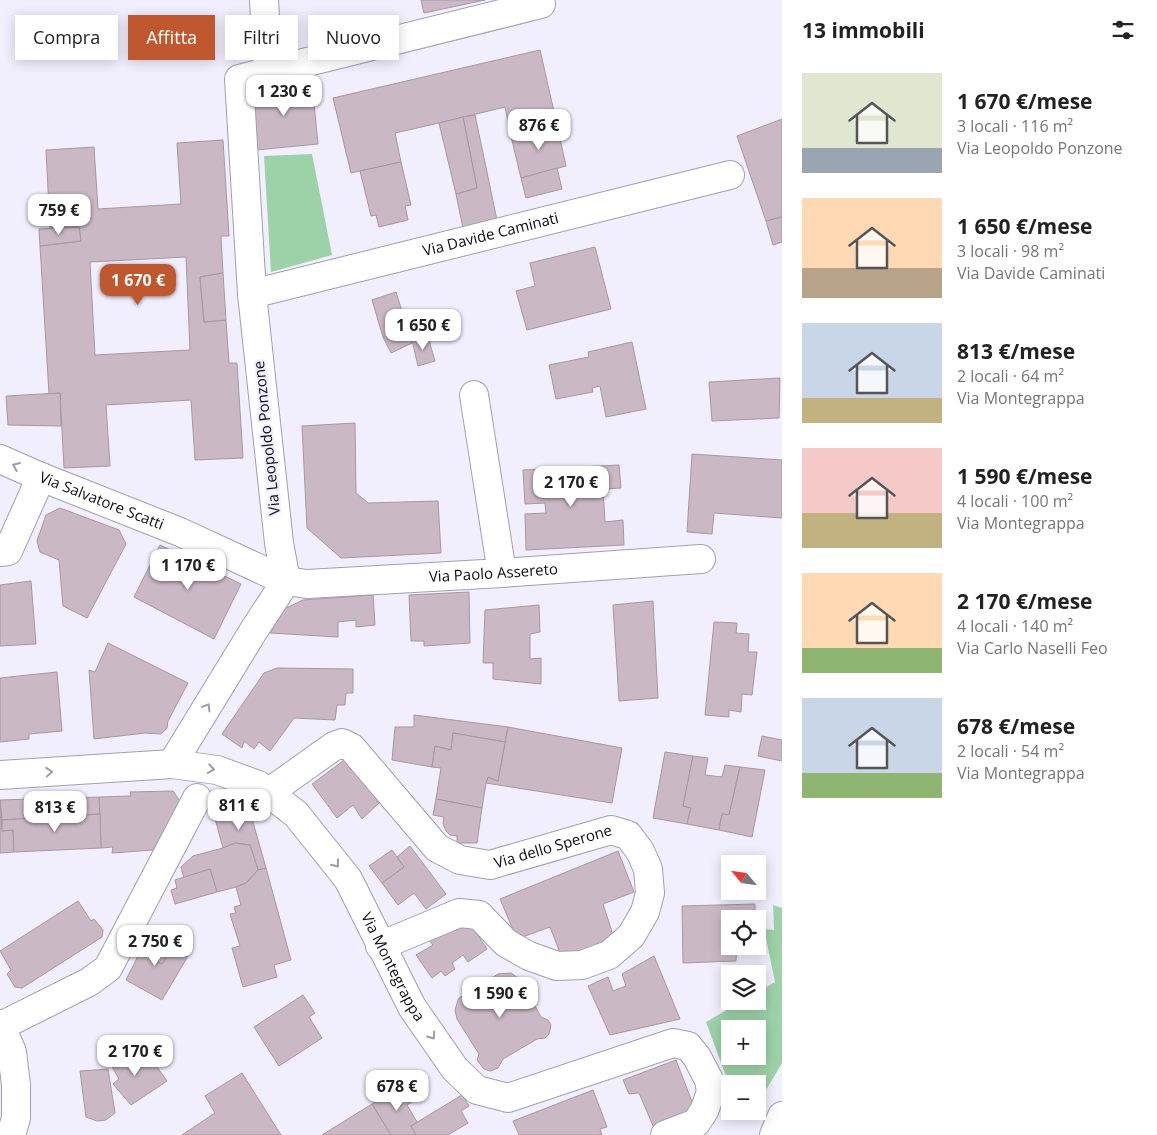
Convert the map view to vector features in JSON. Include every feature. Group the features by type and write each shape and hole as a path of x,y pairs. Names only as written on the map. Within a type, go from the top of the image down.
{"street":[{"path":"264,0 268,72 541,4"},
{"name":"Via Leopoldo Ponzone","path":"268,72 239,79 252,294 278,533 286,581"},
{"name":"Via Davide Caminati","path":"252,294 730,175"},
{"path":"474,395 502,573"},
{"name":"Via Salvatore Scatti","path":"0,459 180,532 286,581"},
{"path":"0,552 8,551 41,477"},
{"name":"Via Paolo Assereto","path":"286,581 307,584 701,559"},
{"path":"172,764 286,581"},
{"name":"Via dello Sperone","path":"268,793 334,746 342,743 352,748 437,848 460,860 490,865 611,830 628,835 640,850 648,870 650,893 645,912 631,936 609,955 582,965 557,966 529,956 506,943 479,915 459,913 380,946"},
{"name":"Via Montegrappa","path":"0,775 172,764 218,770 258,785 296,814 348,880 412,1007 455,1069 477,1090 508,1098 673,1043 688,1046 697,1057 709,1080 711,1092 704,1111 696,1123 665,1135"},
{"path":"11,1135 16,1118 16,1085 12,1052 0,1025 89,982 108,968 197,798"},
{"path":"774,1135 782,1116"}],"green space":[{"path":"312,154 332,255 271,272 264,156"},
{"path":"773,905 782,908 782,1063 766,1090 766,1075 726,1075 722,1065 766,1065 766,1020 721,1020 721,1063 706,1022 727,1010 766,1010 766,987 775,982 766,939 766,929 774,930"}],"building":[{"path":"421,0 485,0 424,13"},
{"path":"540,50 557,125 511,136 505,107 395,133 401,162 351,173 333,98"},
{"path":"312,83 318,144 256,150 250,90"},
{"path":"475,115 498,225 464,233 456,194 477,188 463,117"},
{"path":"463,117 477,188 456,194 439,123"},
{"path":"782,119 782,217 766,221 737,136"},
{"path":"557,125 566,166 521,178 511,136"},
{"path":"223,140 229,236 221,236 223,273 200,277 204,322 226,320 229,363 237,363 243,458 195,460 191,400 106,405 110,466 64,468 60,393 49,394 40,246 81,241 79,227 50,229 46,150 94,147 98,209 181,204 177,143","holes":["186,257 190,350 95,355 90,262"]},
{"path":"401,162 411,205 405,206 408,220 379,227 376,215 371,216 360,171"},
{"path":"557,168 562,189 526,198 521,178"},
{"path":"782,217 782,242 773,245 766,221"},
{"path":"79,227 81,241 40,246 39,229"},
{"path":"595,247 611,309 527,330 516,291 535,286 530,263"},
{"path":"223,273 226,320 204,322 200,277"},
{"path":"396,292 412,343 391,353 383,337 372,300"},
{"path":"428,337 435,361 418,366 412,340"},
{"path":"632,342 646,409 606,417 600,386 592,388 593,392 556,399 549,365 589,357 588,352"},
{"path":"780,378 779,418 712,421 709,382"},
{"path":"60,393 61,426 8,425 6,396"},
{"path":"355,423 356,493 368,503 438,501 441,553 341,558 307,528 302,426"},
{"path":"692,454 782,460 782,518 714,513 712,534 687,532"},
{"path":"619,465 621,488 603,489 605,522 623,520 624,545 526,550 525,514 546,513 545,503 525,504 523,470"},
{"path":"60,508 119,530 126,544 87,618 63,606 59,560 40,552 37,541 46,515"},
{"path":"160,545 241,584 214,639 134,597"},
{"path":"31,581 36,644 0,646 0,585"},
{"path":"469,592 470,643 424,646 424,641 411,641 409,595"},
{"path":"373,595 375,625 356,627 356,620 338,622 338,637 270,633 284,609 303,600"},
{"path":"653,601 658,698 619,701 613,605"},
{"path":"539,605 540,632 530,634 530,659 541,658 541,684 493,679 493,663 483,663 485,610"},
{"path":"714,622 737,623 736,633 749,634 748,652 757,652 752,695 742,694 741,712 729,710 729,717 705,715"},
{"path":"108,643 188,683 168,721 167,728 161,734 145,733 94,739 89,670 95,672"},
{"path":"277,668 353,669 353,693 346,693 345,705 337,705 335,720 294,718 270,751 259,742 254,749 244,741 242,748 222,734 264,673"},
{"path":"57,672 62,731 29,734 29,739 0,742 0,678"},
{"path":"414,715 508,727 505,742 453,733 451,750 435,746 432,767 392,760 395,727 414,727"},
{"path":"508,727 622,748 612,803 486,783 488,777 498,781"},
{"path":"453,733 505,742 498,781 488,777 482,808 436,799 441,768 432,767 435,746 451,750"},
{"path":"762,736 782,740 782,761 758,756"},
{"path":"665,752 693,756 683,806 691,808 687,824 653,818"},
{"path":"693,756 708,758 705,775 722,777 725,765 740,767 729,815 722,814 719,830 687,824 691,808 683,806"},
{"path":"347,758 379,803 362,819 353,805 337,818 312,784"},
{"path":"740,767 765,770 752,837 719,830 722,814 729,815"},
{"path":"173,791 181,803 153,850 112,853 113,847 101,848 99,797 131,796 130,792"},
{"path":"99,797 100,814 2,820 0,800"},
{"path":"436,799 482,808 477,843 457,843 457,836 450,835 446,831 443,824 444,817 433,815"},
{"path":"0,800 2,831 13,830 14,852 0,853"},
{"path":"230,806 232,812 249,808 266,868 258,870 250,845 235,843 223,848 213,811"},
{"path":"100,814 101,848 14,852 13,830 2,831 2,820"},
{"path":"235,843 250,845 258,870 246,883 217,892 210,869 184,878 181,867 193,856"},
{"path":"410,846 446,894 426,909 414,893 398,905 382,883 404,867 397,857"},
{"path":"392,850 404,867 382,883 369,866"},
{"path":"618,851 634,892 603,904 614,938 580,958 563,960 550,927 517,939 500,899"},
{"path":"266,868 291,960 274,965 277,977 243,987 232,948 240,946 230,914 236,913 234,907 241,905 236,887 246,883 258,870"},
{"path":"210,869 217,892 175,904 171,890 177,888 175,880"},
{"path":"78,901 91,921 94,919 103,930 102,937 22,988 15,987 7,974 11,970 0,951"},
{"path":"755,904 755,910 721,910 721,955 736,955 736,961 683,963 682,906"},
{"path":"469,922 487,949 468,962 463,955 452,963 455,969 445,976 441,971 432,978 416,955 433,945 429,940 453,926 456,931"},
{"path":"146,929 160,938 148,957 162,964 173,946 188,956 162,1000 126,980 139,954 135,950"},
{"path":"160,938 173,946 162,964 148,957"},
{"path":"654,956 680,1019 610,1035 588,986 608,977 613,991 626,986 622,974"},
{"path":"511,973 521,980 541,1017 548,1020 551,1025 549,1034 545,1038 537,1039 503,1059 498,1068 490,1071 484,1069 477,1060 479,1054 457,1019 455,1010 459,998 498,974"},
{"path":"303,995 315,1013 309,1017 322,1038 279,1066 254,1027"},
{"path":"124,1050 140,1067 152,1060 167,1081 131,1105 113,1084 119,1079 111,1065 111,1056 116,1051"},
{"path":"676,1060 696,1112 654,1128 639,1093 629,1094 623,1080"},
{"path":"108,1069 115,1113 106,1120 97,1121 86,1117 80,1071"},
{"path":"242,1073 281,1135 182,1135 215,1113 205,1096"},
{"path":"405,1084 415,1100 407,1105 417,1122 411,1126 416,1135 391,1135 372,1104"},
{"path":"593,1090 607,1127 600,1129 602,1135 519,1135 513,1121"},
{"path":"462,1095 469,1106 461,1111 468,1123 448,1135 416,1135 411,1126"},
{"path":"372,1104 391,1135 322,1135"}]}
